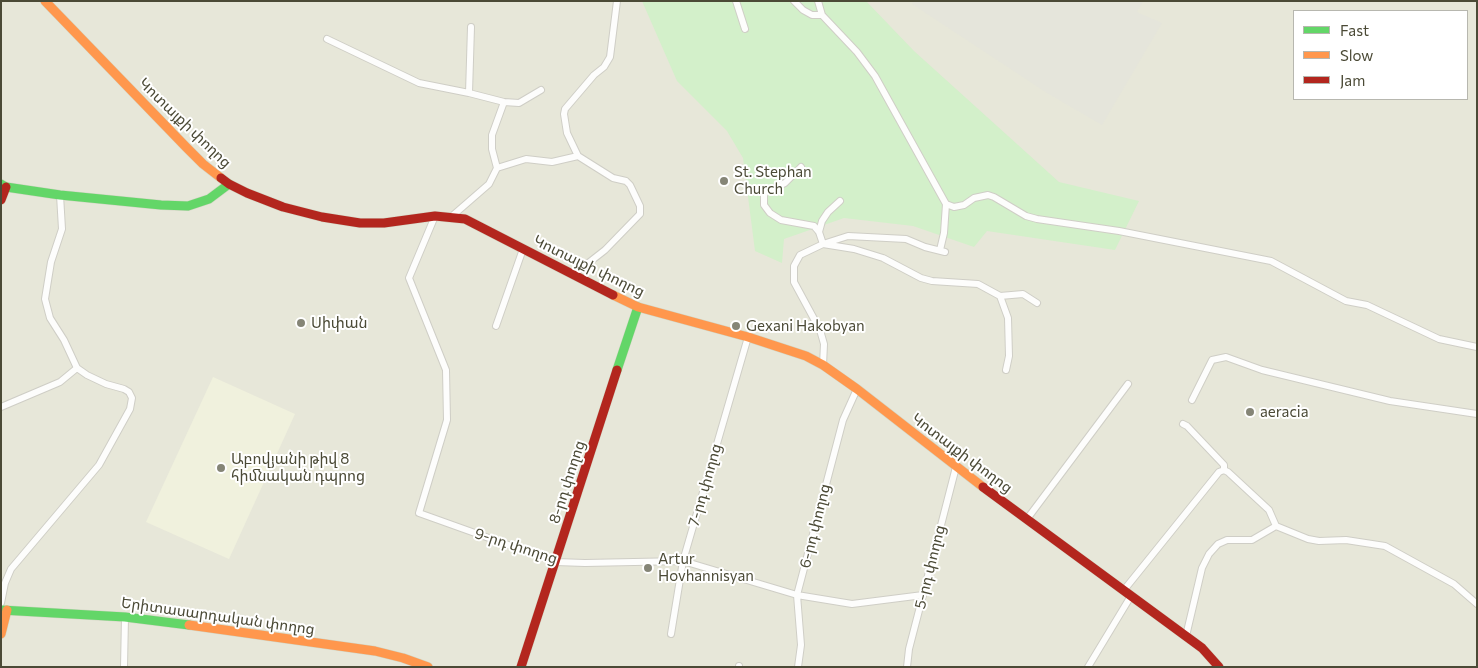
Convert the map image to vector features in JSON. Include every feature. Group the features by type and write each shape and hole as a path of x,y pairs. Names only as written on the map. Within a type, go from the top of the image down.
{"main road":[{"name":"Կոտայքի փողոց","path":"45,1 203,164 229,184 283,207 322,217 360,223 384,223 435,216 465,219 573,275 638,306 748,337 806,356 823,365 857,389 956,468 1202,648 1219,667"},
{"path":"1,200 4,186 60,195 188,206 209,199 229,184"},
{"name":"8-րդ փողոց","path":"521,667 638,306"},
{"path":"1,634 3,608"},
{"name":"Երիտասարդական փողոց","path":"3,608 125,617 375,651 428,667"}],"street":[{"path":"573,275 605,250 640,214 640,206 626,180 613,178 578,156 567,133 564,114 565,109 594,75 604,67 610,57 616,1"},
{"path":"736,1 745,29"},
{"path":"794,1 802,10 812,15 822,15"},
{"path":"818,1 822,15 875,76 946,204 942,251 906,239 848,236 800,255 794,266 794,282 820,330 824,344 823,365"},
{"path":"470,93 471,27"},
{"path":"327,39 419,83 504,102 519,103 541,90"},
{"path":"451,217 489,184 497,168 492,149 492,135 504,102"},
{"path":"497,168 526,159 552,162 578,156"},
{"path":"801,166 785,183 765,192 764,205 770,213 781,220 814,226 824,244"},
{"path":"3,608 5,583 11,569 99,465 130,409 132,398 129,392 87,376 77,368 64,340 50,318 45,299 52,262 62,229 60,195"},
{"path":"946,204 954,207 964,205 974,198 988,195 1026,216 1037,219 1119,231 1271,261 1346,301 1367,305 1439,339 1477,347"},
{"path":"819,232 828,212 840,200"},
{"name":"9-րդ փողոց","path":"435,216 408,278 446,370 447,420 420,513 556,562 683,561 798,595 852,604 923,595"},
{"path":"824,244 854,248 883,258 921,278 932,281 978,284 1000,296 1023,294 1037,303"},
{"path":"496,326 524,249"},
{"path":"1000,296 1008,318 1009,356 1006,370"},
{"name":"7-րդ փողոց","path":"671,634 683,561 748,337"},
{"path":"1192,400 1212,360 1226,357 1262,370 1390,401 1477,414"},
{"path":"1,408 60,382 77,368"},
{"path":"1027,519 1128,384"},
{"name":"6-րդ փողոց","path":"798,667 801,645 798,595 842,420 857,389"},
{"path":"1182,424 1187,426 1224,465 1224,470"},
{"name":"5-րդ փողոց","path":"907,667 909,649 956,468"},
{"path":"1224,470 1270,510 1276,526 1308,539 1319,541 1346,540 1385,546 1454,584 1477,604"},
{"path":"1088,667 1128,593 1219,472 1224,470"},
{"path":"1186,636 1202,568 1209,554 1218,544 1226,540 1252,540 1276,526"},
{"path":"125,617 124,666 132,667"}],"shaded area":[{"path":"1,1 1477,1 1477,667 1,667"},
{"path":"914,1 1143,1 1137,12 1162,23 1102,125 1047,93 912,4"},
{"name":"Աբովյանի թիվ 8 հիմնական դպրոց","path":"213,377 295,414 229,559 146,522"}],"green space":[{"path":"642,1 866,1 914,51 1059,182 1139,201 1115,250 987,231 974,247 913,226 844,218 784,239 782,263 755,251 743,158 727,131 677,81"}],"traffic: fast":[{"path":"1,184 6,187 60,195 188,206 209,199 229,184"},
{"path":"617,370 638,307"},
{"path":"1,610 125,617 189,625"}],"traffic: slow":[{"path":"45,1 186,147 221,178"},
{"path":"613,295 638,307 748,337 806,356 823,365 857,389 983,487"},
{"path":"1,634 7,610"},
{"path":"189,625 375,651 428,667"}],"traffic: jam":[{"path":"221,178 247,193 283,207 322,217 360,223 384,223 435,216 465,219 613,295"},
{"path":"1,200 6,187"},
{"path":"521,667 617,370"},
{"path":"983,487 1202,648 1219,667"}],"place":[{"name":"St. Stephan Church","path":"724,181"},
{"name":"Սիփան","path":"301,323"},
{"name":"Gexani Hakobyan","path":"736,326"},
{"name":"aeracia","path":"1250,412"},
{"name":"Աբովյանի թիվ 8 հիմնական դպրոց","path":"221,468"},
{"name":"Artur Hovhannisyan","path":"648,568"}]}
